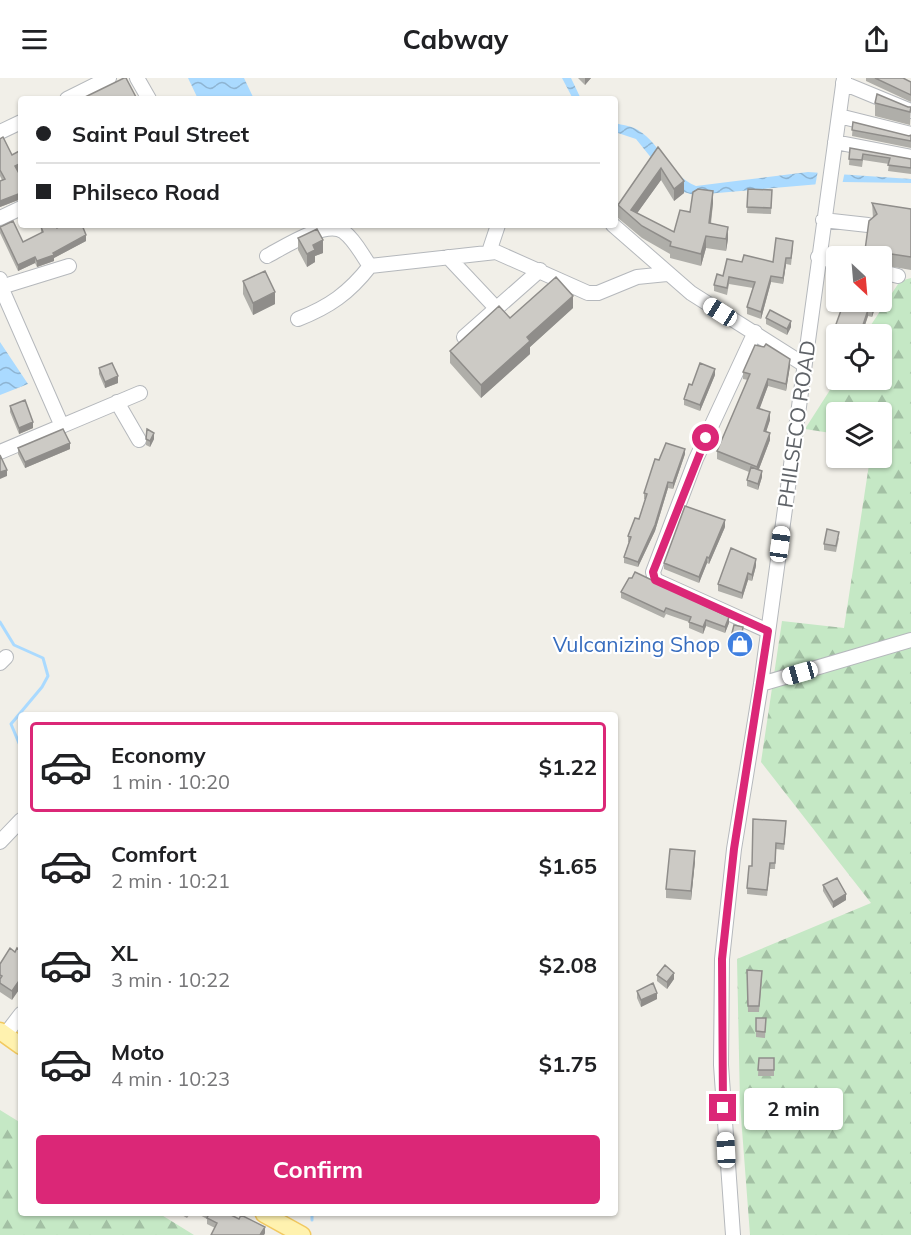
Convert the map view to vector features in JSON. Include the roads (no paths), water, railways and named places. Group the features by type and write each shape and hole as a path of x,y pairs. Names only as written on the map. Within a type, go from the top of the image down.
{"main road":[{"path":"3,1033 18,1044"},
{"path":"268,1216 302,1235"}],"street":[{"path":"73,96 109,78"},
{"path":"137,78 147,96"},
{"path":"844,80 911,111"},
{"name":"PHILSECO ROAD","path":"733,1235 721,1065 722,959 734,849 761,684 803,364 844,80"},
{"path":"839,116 911,134"},
{"path":"0,132 18,123"},
{"path":"835,142 911,157"},
{"path":"0,218 18,209"},
{"path":"823,220 868,225"},
{"path":"489,252 497,228"},
{"path":"616,228 667,274 706,303 803,364"},
{"path":"267,256 323,229 334,229 342,230 348,235 370,266"},
{"path":"298,319 326,308 338,300 355,285 370,266 489,252 510,256 588,293 598,294 630,279 667,274"},
{"path":"448,257 496,308"},
{"path":"818,257 826,259"},
{"path":"1,287 69,266"},
{"path":"464,337 540,270"},
{"path":"892,274 898,276"},
{"path":"0,279 1,287 62,424"},
{"path":"755,332 696,459 653,576 655,580 768,631"},
{"path":"0,452 140,393"},
{"path":"117,402 139,440"},
{"path":"761,684 911,640"},
{"path":"0,842 18,823"},
{"path":"3,1033 18,1017"}],"water":[{"path":"188,78 244,78 253,96 197,96"},
{"path":"562,78 571,78 580,96 571,96"},
{"path":"618,124 636,129 646,136 679,175 696,186 808,172 911,179 911,183 843,182 694,195 677,190 636,139 618,133"},
{"path":"0,342 28,384 0,395"}],"waterway":[{"path":"0,622 14,645 43,658 48,676 21,712"},
{"path":"18,716 11,724 18,741"}],"place":[{"name":"Vulcanizing Shop","path":"740,644"}]}
